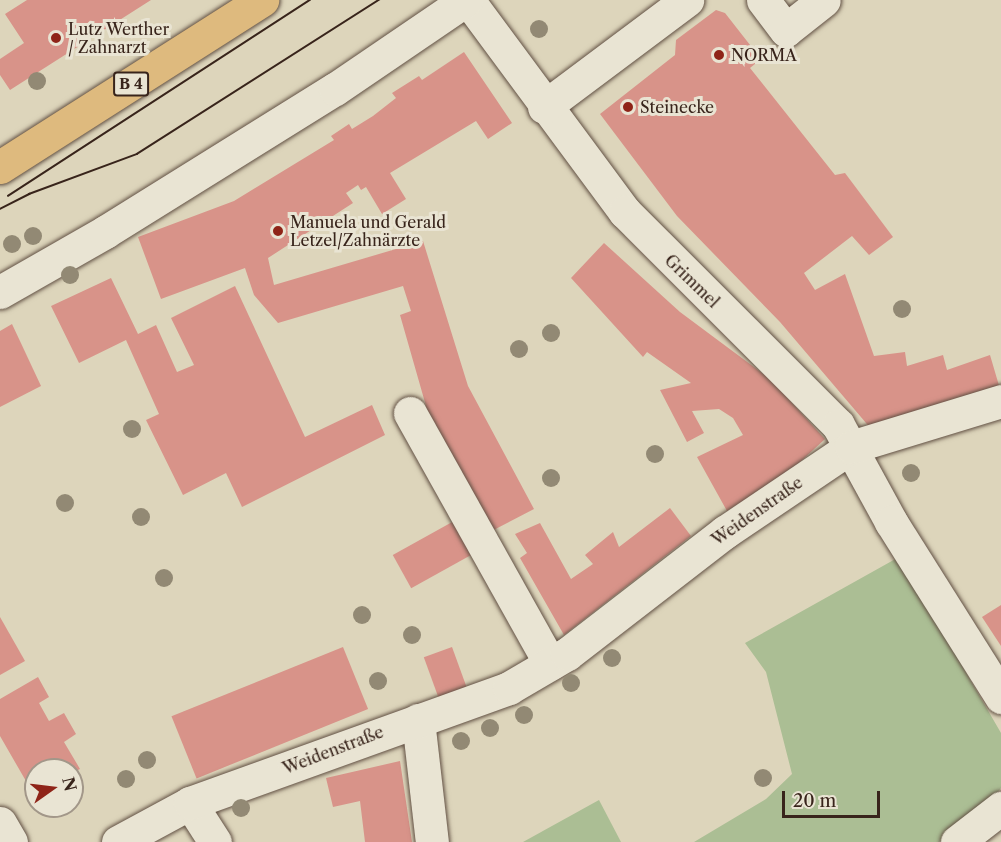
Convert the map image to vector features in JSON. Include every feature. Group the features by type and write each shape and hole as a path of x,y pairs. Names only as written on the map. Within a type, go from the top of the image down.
{"main road":[{"name":"B 4","path":"0,167 262,0"}],"street":[{"name":"Grimmel","path":"467,0 544,107 625,212 820,405 851,447 891,522 1001,697"},
{"path":"0,292 105,232 335,89 467,0"},
{"path":"544,107 687,0"},
{"path":"763,0 786,30 824,0"},
{"path":"851,447 1001,401"},
{"path":"410,413 550,664"},
{"name":"Weidenstraße","path":"118,842 190,803 418,720 492,696 550,664 725,532 851,447"},
{"path":"418,720 432,842"},
{"path":"190,803 214,842"},
{"path":"957,842 1001,808"},
{"path":"0,823 11,842"}],"green space":[{"path":"899,557 1001,733 1001,788 986,808 939,842 694,842 766,799 792,774 766,672 745,643"},
{"path":"599,800 621,842 523,842"}],"building":[{"name":"Lutz Werther / Zahnarzt","path":"27,0 151,0 10,90 0,75 0,59 24,43 5,14"},
{"path":"716,10 725,13 761,59 750,68 835,175 845,173 893,237 869,255 852,236 804,273 815,290 845,274 874,356 905,352 907,366 943,355 947,370 990,355 1000,389 872,430 780,322 677,216 600,114 675,55 676,40"},
{"path":"464,52 512,123 488,139 476,121 390,173 406,199 382,214 366,187 361,190 358,185 346,193 353,203 268,258 274,285 423,241 468,386 534,509 486,534 417,410 426,406 400,315 411,311 403,286 278,323 254,295 245,268 161,299 138,237 234,201 334,140 331,136 349,124 352,129 373,116 396,98 392,93 419,76 422,80"},
{"path":"604,243 680,312 770,379 825,439 788,473 727,511 697,457 743,435 733,418 719,409 692,411 704,433 687,442 660,390 691,383 647,352 643,357 571,278"},
{"path":"111,278 138,334 156,325 177,372 194,365 171,318 235,286 305,437 372,405 385,435 242,507 226,473 183,495 146,420 159,414 126,340 79,363 51,306"},
{"path":"12,324 41,386 0,407 0,331"},
{"path":"670,508 691,536 564,635 520,558 527,553 515,534 540,523 571,579 593,564 585,555 613,532 619,547"},
{"path":"454,521 472,554 411,588 393,555"},
{"path":"1001,605 1001,646 982,617"},
{"path":"0,617 25,661 0,675"},
{"path":"343,647 368,709 197,778 171,716"},
{"path":"452,647 468,690 440,700 424,657"},
{"path":"38,677 49,697 39,703 49,721 64,713 76,734 64,742 73,758 24,758 24,778 0,736 0,699"},
{"path":"400,761 412,842 365,842 360,801 333,807 326,778"}],"tram line":[{"path":"8,196 310,0"},
{"path":"0,209 29,194 137,154 379,0"}],"place":[{"name":"Lutz Werther / Zahnarzt","path":"56,38"},
{"name":"NORMA","path":"719,55"},
{"name":"Steinecke","path":"628,107"},
{"name":"Manuela und Gerald Letzel/Zahnärzte","path":"278,231"}]}
